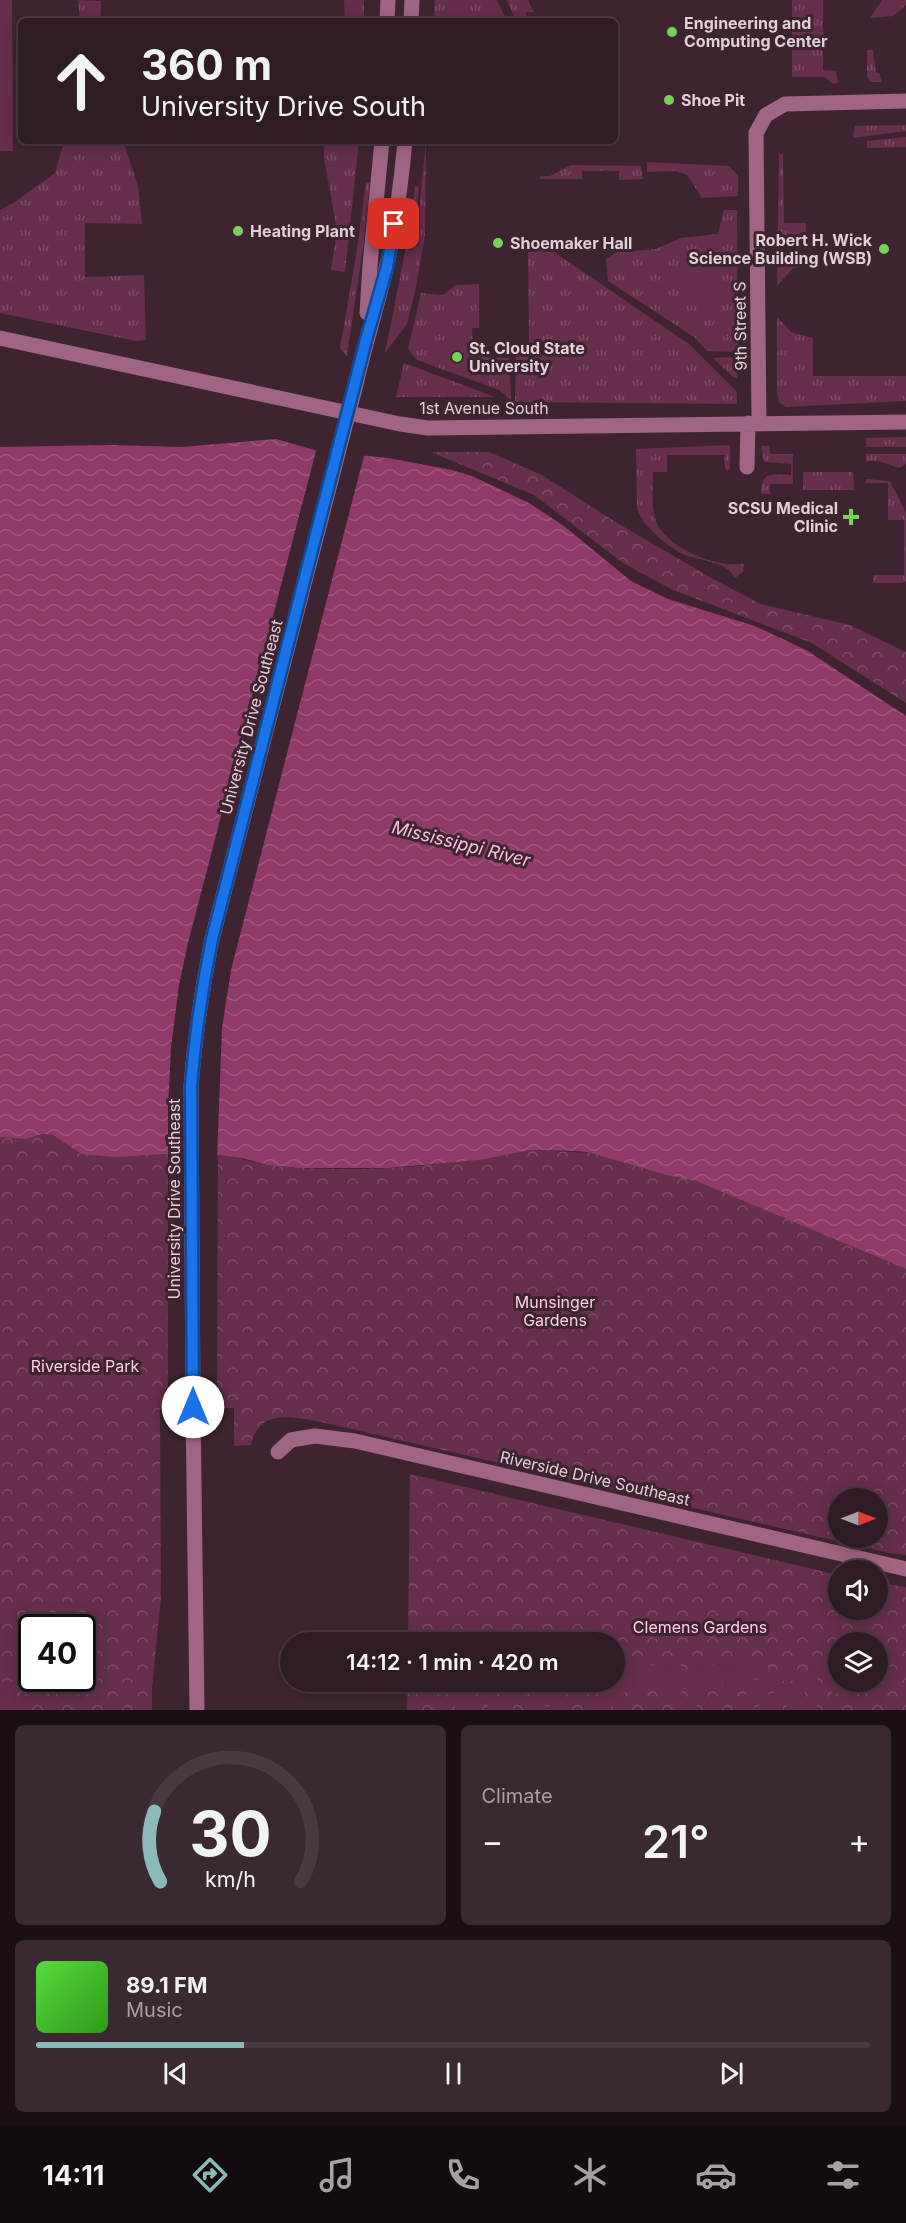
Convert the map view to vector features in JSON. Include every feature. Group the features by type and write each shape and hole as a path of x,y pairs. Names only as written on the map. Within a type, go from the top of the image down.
{"street":[{"path":"387,18 388,0"},
{"path":"411,18 412,0"},
{"name":"9th Street S","path":"747,467 753,423 756,133 766,115 785,104 906,101"},
{"path":"366,340 370,266 382,144"},
{"path":"366,340 387,267 405,144"},
{"name":"1st Avenue South","path":"0,338 400,424 428,428 906,422"},
{"name":"University Drive Southeast","path":"197,1710 191,1086 195,1034 202,984 212,939 366,340"},
{"name":"Riverside Drive Southeast","path":"278,1452 291,1440 315,1436 355,1441 906,1569"}],"green space":[{"path":"0,0 12,0 13,151 0,151"},
{"path":"78,0 101,1 101,18 80,18"},
{"path":"344,0 364,0 364,18 345,18"},
{"path":"435,0 497,0 506,18 434,18"},
{"path":"507,0 528,0 534,12 526,12 526,18 515,18"},
{"path":"792,0 823,0 823,70 836,71 838,83 833,84 825,77 792,77"},
{"path":"882,0 906,0 906,5 893,16 870,18"},
{"path":"867,50 873,50 876,73 879,73 882,82 871,82 867,77"},
{"path":"906,125 906,131 853,138 855,126"},
{"path":"906,137 906,147 867,148 867,141"},
{"path":"63,144 124,144 138,186 142,224 85,223 85,277 144,275 146,340 136,341 0,313 0,210 55,173"},
{"path":"324,144 359,144 345,272 331,270 337,231 324,158"},
{"path":"426,144 425,236 415,292 407,324 385,353 408,237 415,186 419,187 413,239 416,240"},
{"path":"779,154 783,154 784,223 806,223 806,241 799,242 798,238 781,238 781,259 798,259 799,255 807,255 807,265 793,268 777,286"},
{"path":"647,162 729,166 738,176 738,196 702,198 687,175 677,171 647,172"},
{"path":"571,165 641,166 643,179 619,180 619,171 582,171 582,179 540,179 540,176 550,176"},
{"path":"366,182 370,182 364,241 347,356 340,348"},
{"path":"724,210 737,210 738,345 733,352 707,351 694,337 608,281 606,259 617,252 656,249 681,238 718,234"},
{"path":"535,239 689,344 737,392 737,404 515,402 516,347 529,347 528,248 535,248"},
{"path":"686,256 719,256 719,306 686,306"},
{"path":"479,284 479,328 472,328 473,355 480,353 481,357 509,358 511,400 499,390 417,360 408,349 421,293 443,295 456,285"},
{"path":"777,317 791,332 813,338 813,376 906,376 906,401 786,407 779,402 777,393"},
{"path":"732,357 738,362 737,378 713,358"},
{"path":"404,363 495,397 396,397"},
{"path":"906,437 906,447 866,447 866,438"},
{"path":"730,445 730,468 727,471 724,455 667,455 667,472 653,472 653,501 655,518 659,527 672,542 702,558 726,564 744,564 743,572 735,578 726,568 685,555 671,547 649,528 637,506 636,449"},
{"path":"761,446 769,446 771,454 793,454 793,484 770,484 770,494 761,494 765,477 791,475 791,464 764,462"},
{"path":"431,452 489,452 542,475 614,521 713,579 761,604 850,625 906,652 906,703 812,643 673,590 623,563 534,495"},
{"path":"866,454 906,454 906,464 899,468 879,461 866,461"},
{"path":"803,472 853,472 854,490 803,490"},
{"path":"866,479 890,481 906,513 906,581 902,583 873,583 873,575 904,575 904,520 888,520 888,483 866,483"},
{"name":"Riverside Park","path":"42,1134 53,1135 81,1154 168,1154 168,1409 160,1409 161,1598 152,1687 152,1710 0,1710 0,1137 26,1139"},
{"name":"Munsinger Gardens","path":"531,1150 591,1153 666,1175 696,1181 906,1269 906,1555 867,1548 888,1548 888,1488 828,1488 828,1539 310,1420 288,1417 269,1420 255,1433 251,1445 234,1446 234,1408 217,1408 218,1155 299,1168 386,1168 444,1163"},
{"name":"Clemens Gardens","path":"410,1474 828,1573 828,1620 888,1620 888,1584 906,1587 906,1710 407,1710 408,1692 625,1692 625,1632 408,1632"},
{"path":"768,1664 769,1710 759,1710 758,1669 688,1670 688,1665"},
{"path":"681,1665 681,1669 625,1670 625,1666"},
{"path":"688,1674 718,1674 718,1683 705,1683 704,1689 696,1693 697,1710 688,1710"},
{"path":"723,1674 754,1674 754,1710 746,1710 746,1692 739,1689 737,1683 723,1684"},
{"path":"774,1674 817,1674 817,1710 809,1710 809,1682 800,1681 800,1678 795,1677 792,1681 783,1681 783,1710 774,1710"},
{"path":"625,1675 647,1675 647,1684 633,1684 632,1689 624,1693 624,1710 615,1710 615,1692 625,1692"},
{"path":"651,1675 682,1675 682,1710 673,1710 673,1693 668,1691 665,1684 651,1684"},
{"path":"0,1682 13,1682 14,1710 0,1710"},
{"path":"787,1685 805,1685 805,1710 787,1710"},
{"path":"454,1692 473,1692 465,1699 464,1710 455,1710"},
{"path":"478,1692 497,1692 497,1710 486,1710 488,1705 486,1698"},
{"path":"503,1692 522,1692 513,1699 513,1710 503,1710"},
{"path":"545,1692 545,1710 535,1710 536,1700 526,1693"},
{"path":"550,1692 561,1692 561,1699 557,1703 561,1710 550,1710"},
{"path":"601,1692 610,1692 611,1710 601,1710"},
{"path":"832,1692 836,1692 836,1710 831,1710"}],"water":[{"name":"Mississippi River","path":"276,439 318,451 388,458 472,476 529,503 564,526 631,581 668,599 755,626 808,651 906,716 906,1269 696,1181 666,1175 591,1153 531,1150 479,1160 388,1168 298,1168 268,1165 218,1155 162,1154 117,1157 81,1154 53,1135 42,1134 26,1139 0,1137 0,447 111,445 181,447"}],"pier":[{"path":"317,447 365,452 231,970 222,1028 217,1158 168,1157 171,1048 179,985"}],"place":[{"name":"Engineering and Computing Center","path":"672,32"},
{"name":"Shoe Pit","path":"669,100"},
{"name":"Heating Plant","path":"238,231"},
{"name":"Shoemaker Hall","path":"498,243"},
{"name":"Robert H. Wick Science Building (WSB)","path":"884,249"},
{"name":"St. Cloud State University","path":"457,357"},
{"name":"SCSU Medical Clinic","path":"851,517"}],"route":[{"path":"193,1407 191,1086 202,984 366,340 387,267 394,224"}]}
